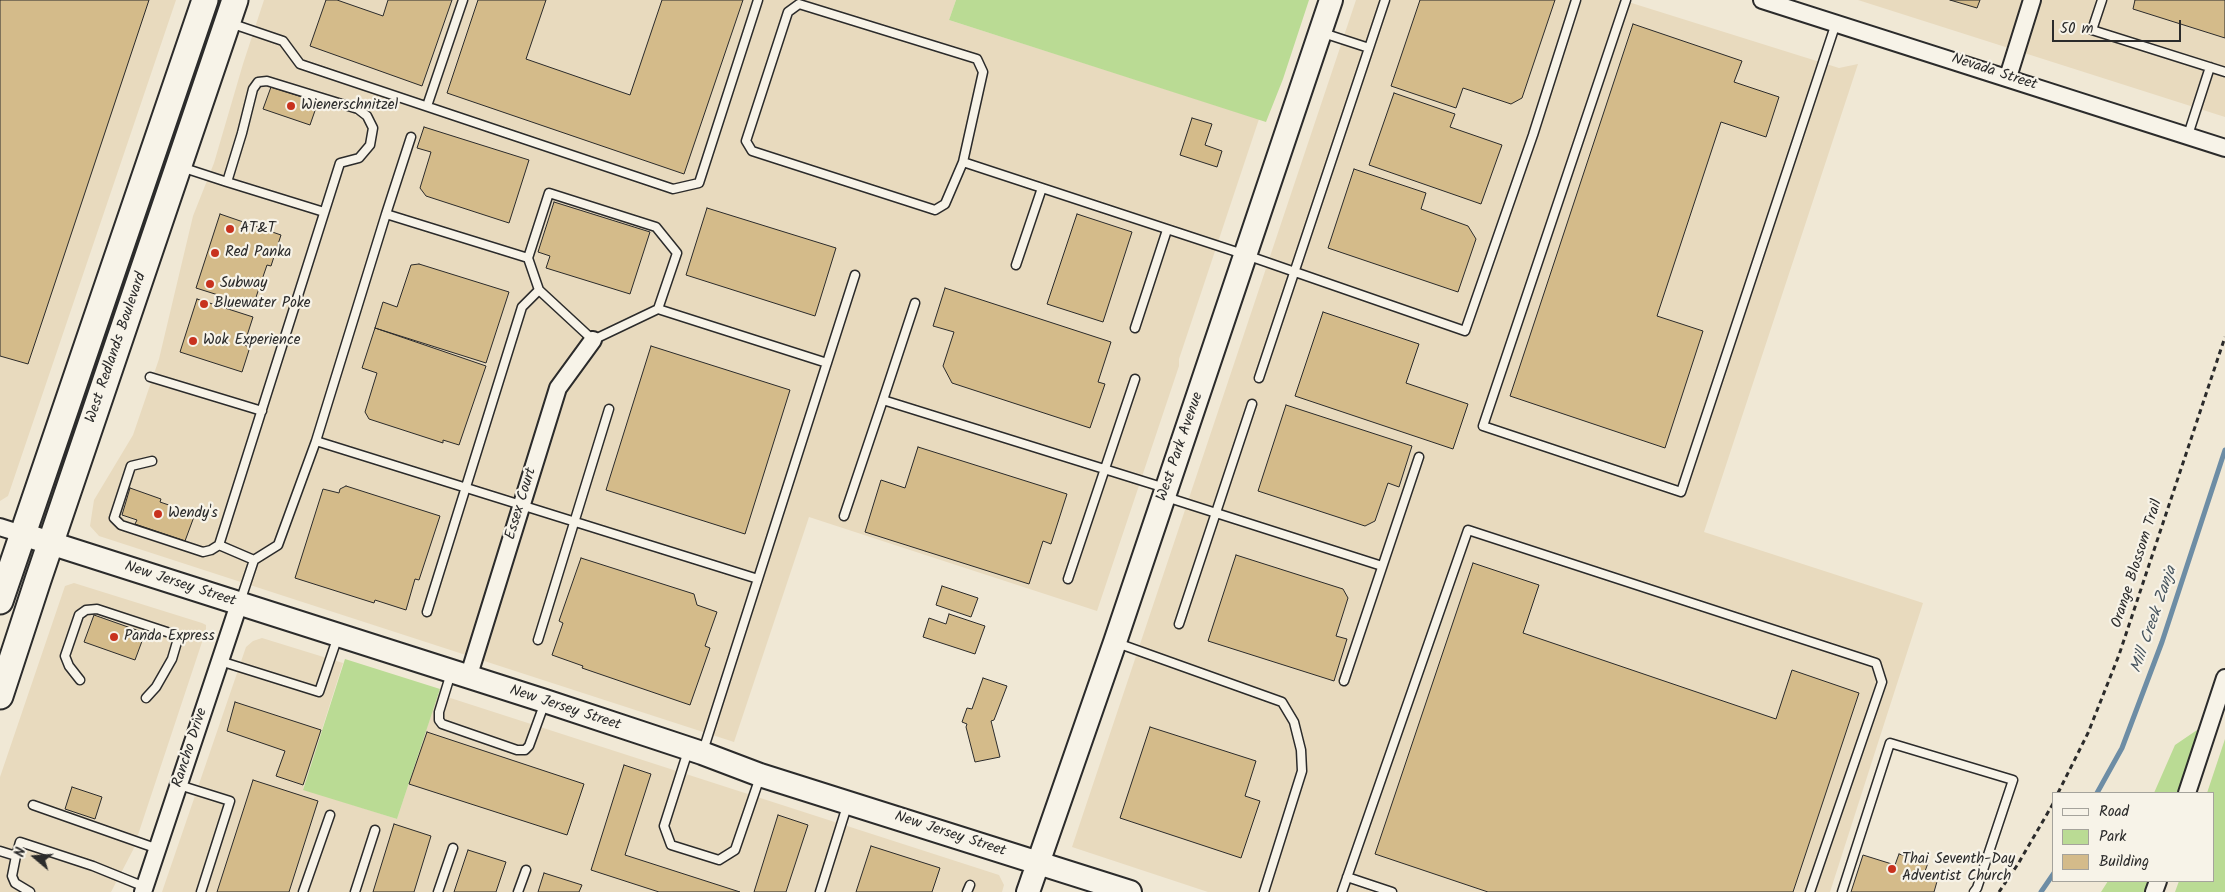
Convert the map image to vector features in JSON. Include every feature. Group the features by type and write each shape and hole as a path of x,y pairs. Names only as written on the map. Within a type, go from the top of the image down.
{"main road":[{"name":"West Redlands Boulevard","path":"0,601 11,530 205,0"},
{"name":"West Redlands Boulevard","path":"0,696 232,11"}],"street":[{"name":"West Park Avenue","path":"1028,892 1036,864 1166,492 1331,0"},
{"name":"Nevada Street","path":"1762,0 2008,77 2225,148"},
{"path":"2008,77 2032,0"},
{"name":"Essex Court","path":"459,675 522,505 558,388 593,340"},
{"name":"New Jersey Street","path":"11,530 545,701 696,751 760,775 1036,864 1130,892"},
{"name":"Rancho Drive","path":"144,889 239,604"},
{"path":"2187,792 2225,678"}],"lane":[{"path":"427,106 463,0"},
{"path":"232,11 283,41 300,64 673,189 699,183 758,0"},
{"path":"1259,378 1385,0"},
{"path":"963,162 1246,255 1465,332 1533,135 1576,0"},
{"path":"1626,0 1483,426 1681,492 1836,23"},
{"path":"2102,0 2092,30 2225,72"},
{"path":"799,4 976,59 983,72 963,162 945,204 935,210 752,151 746,141 788,12 799,4"},
{"path":"1321,32 1369,48"},
{"path":"2188,135 2210,67"},
{"path":"152,462 131,466 114,518 121,525 203,552 219,545 340,163 359,158 370,146 373,128 367,116 358,109 267,81 258,82 253,89 227,182"},
{"path":"239,604 254,560 278,545 316,441 411,137"},
{"path":"178,166 324,212"},
{"path":"1016,265 1042,188"},
{"path":"658,309 676,253 656,227 549,193 528,258 539,290 593,340 658,309 826,363"},
{"path":"386,214 528,258"},
{"path":"1135,328 1167,230"},
{"path":"760,775 735,850 719,860 671,845 664,826 696,751 758,579 855,275"},
{"path":"427,612 522,308 539,290"},
{"path":"844,516 915,303"},
{"path":"150,377 262,412"},
{"path":"1068,580 1103,469 1135,379"},
{"path":"883,400 1103,469 1216,513 1382,566"},
{"path":"1179,624 1252,404"},
{"path":"538,640 609,408"},
{"path":"316,441 758,579"},
{"path":"1344,681 1419,457"},
{"path":"1342,892 1468,530 1876,663 1882,682 1810,892"},
{"path":"219,545 254,560"},
{"path":"80,680 69,666 65,656 79,614 86,610 96,609 170,633 178,642 172,659 156,687 146,698"},
{"path":"220,662 320,692 338,636"},
{"path":"1115,642 1282,702 1294,722 1301,750 1302,771 1264,892"},
{"path":"459,675 439,712 442,724 517,750 525,750 529,746 545,701"},
{"path":"1842,892 1890,743 2013,780 1977,888 1974,892"},
{"path":"179,785 230,801 201,892"},
{"path":"820,892 848,802"},
{"path":"33,805 158,849"},
{"path":"303,892 330,815"},
{"path":"355,892 375,830"},
{"path":"30,892 15,883 12,876 20,842 93,866 144,889"},
{"path":"438,892 453,848"},
{"path":"0,851 16,856"},
{"path":"518,892 526,870"},
{"path":"1347,877 1392,892"}],"path":[{"name":"Orange Blossom Trail","path":"2058,792 2088,733 2119,656 2225,337"},
{"path":"1999,892 2018,864 2052,805"}],"shaded area":[{"path":"0,0 176,0 8,496 0,501"},
{"path":"264,0 956,0 949,20 1259,119 1097,611 809,517 734,742 99,536 90,526 94,500 133,435 159,359 193,216 214,163"},
{"path":"1356,0 1622,0 1839,68 1858,64 1704,532 1923,603 1830,892 1208,892 1072,847"},
{"path":"1858,0 2225,0 2225,117"},
{"path":"74,583 202,623 206,625 206,630 133,850 111,892 0,892 0,777 65,586"},
{"path":"262,638 343,663 303,789 397,819 438,694 999,875 1004,885 1002,892 162,892 246,647 253,641"}],"green space":[{"path":"956,0 1309,0 1283,79 1266,122 949,20"},
{"path":"345,659 440,689 397,819 303,790"},
{"path":"2200,728 2178,792 2154,792 2175,745"},
{"path":"2225,739 2225,892 2175,892 2179,882 2215,882 2215,792 2207,792"},
{"path":"2107,882 2148,882 2144,892 2101,892"}],"building":[{"path":"0,0 149,0 28,364 0,356"},
{"path":"326,0 337,0 383,16 388,0 452,0 422,86 310,46"},
{"path":"478,0 546,0 526,59 630,95 662,0 743,0 684,174 447,93"},
{"path":"1420,0 1555,0 1522,98 1511,104 1463,88 1456,108 1391,86"},
{"path":"1950,0 1980,0 1977,8"},
{"path":"2135,0 2225,0 2225,38 2133,9"},
{"path":"1633,24 1742,61 1734,82 1779,97 1766,137 1721,122 1657,316 1703,331 1665,448 1510,396"},
{"name":"Wienerschnitzel","path":"271,87 318,102 310,125 263,109"},
{"path":"1394,93 1455,114 1450,127 1502,145 1481,204 1369,165"},
{"path":"1192,118 1212,124 1205,145 1222,151 1217,167 1180,155"},
{"path":"424,127 529,160 509,223 426,196 420,188 431,152 417,148"},
{"path":"1354,169 1426,193 1421,209 1468,226 1476,239 1458,292 1328,248"},
{"path":"554,202 650,232 630,294 546,268 550,256 538,252"},
{"path":"707,208 836,248 815,316 686,275"},
{"path":"220,214 281,235 271,266 267,265 253,306 196,288"},
{"path":"1077,214 1132,232 1103,322 1047,304"},
{"path":"419,264 509,292 486,363 375,328 383,302 397,307 411,265"},
{"path":"945,288 1111,342 1098,382 1105,384 1090,428 952,383 943,366 954,332 933,326"},
{"path":"197,299 253,317 244,345 250,347 242,372 180,352"},
{"path":"1323,312 1419,344 1406,383 1468,404 1453,449 1295,396"},
{"path":"375,328 486,366 459,445 443,440 443,443 369,419 365,412 377,373 362,368"},
{"path":"651,346 790,390 745,534 606,490"},
{"path":"1286,405 1412,446 1399,487 1388,483 1375,521 1365,526 1258,491"},
{"path":"918,447 1067,494 1051,544 1043,541 1029,584 865,532 881,480 905,488"},
{"path":"346,486 440,516 419,580 415,579 406,610 375,600 374,603 295,578 323,489 339,493 340,489"},
{"name":"Wendy's","path":"130,488 161,499 160,502 195,514 185,541 135,524 137,520 122,515"},
{"path":"1236,555 1343,589 1348,598 1336,636 1347,639 1334,681 1208,641"},
{"path":"581,558 694,594 697,605 717,612 705,646 710,648 690,705 582,668 583,666 552,655 563,623 559,621"},
{"path":"1473,563 1539,585 1523,633 1776,719 1792,670 1859,693 1793,892 1488,892 1375,854"},
{"path":"942,586 978,598 971,617 936,605"},
{"path":"949,614 985,626 975,654 923,637 929,618 946,624"},
{"name":"Panda Express","path":"94,615 145,633 135,660 84,642"},
{"path":"983,678 1007,686 994,720 991,721 1000,757 975,762 966,727 967,724 962,722 967,708 972,709"},
{"path":"235,702 321,730 303,785 276,776 285,751 227,731"},
{"path":"1150,727 1256,761 1245,796 1260,801 1241,858 1120,818"},
{"path":"427,732 584,784 567,835 409,784"},
{"path":"624,765 651,774 625,855 740,892 659,892 591,870"},
{"path":"253,780 318,801 289,892 217,892"},
{"path":"72,787 102,797 95,819 65,809"},
{"path":"778,815 808,825 786,892 754,892"},
{"path":"394,824 431,836 414,892 373,892"},
{"path":"871,846 940,868 932,892 856,892"},
{"path":"468,850 506,862 496,892 454,892"},
{"name":"Thai Seventh-Day Adventist Church","path":"1899,854 1928,863 1924,874 1938,878 1934,892 1851,892 1863,855 1895,865"},
{"path":"544,873 582,885 579,892 538,892"}],"waterway":[{"name":"Mill Creek Zanja","path":"2098,792 2122,748 2162,642 2225,450"},
{"name":"Mill Creek Zanja","path":"2041,892 2052,876"}],"place":[{"name":"Wienerschnitzel","path":"291,106"},
{"name":"AT&T","path":"230,229"},
{"name":"Red Panka","path":"215,253"},
{"name":"Subway","path":"210,284"},
{"name":"Bluewater Poke","path":"204,304"},
{"name":"Wok Experience","path":"193,341"},
{"name":"Wendy's","path":"158,514"},
{"name":"Panda Express","path":"114,637"},
{"name":"Thai Seventh-Day Adventist Church","path":"1892,869"}]}
